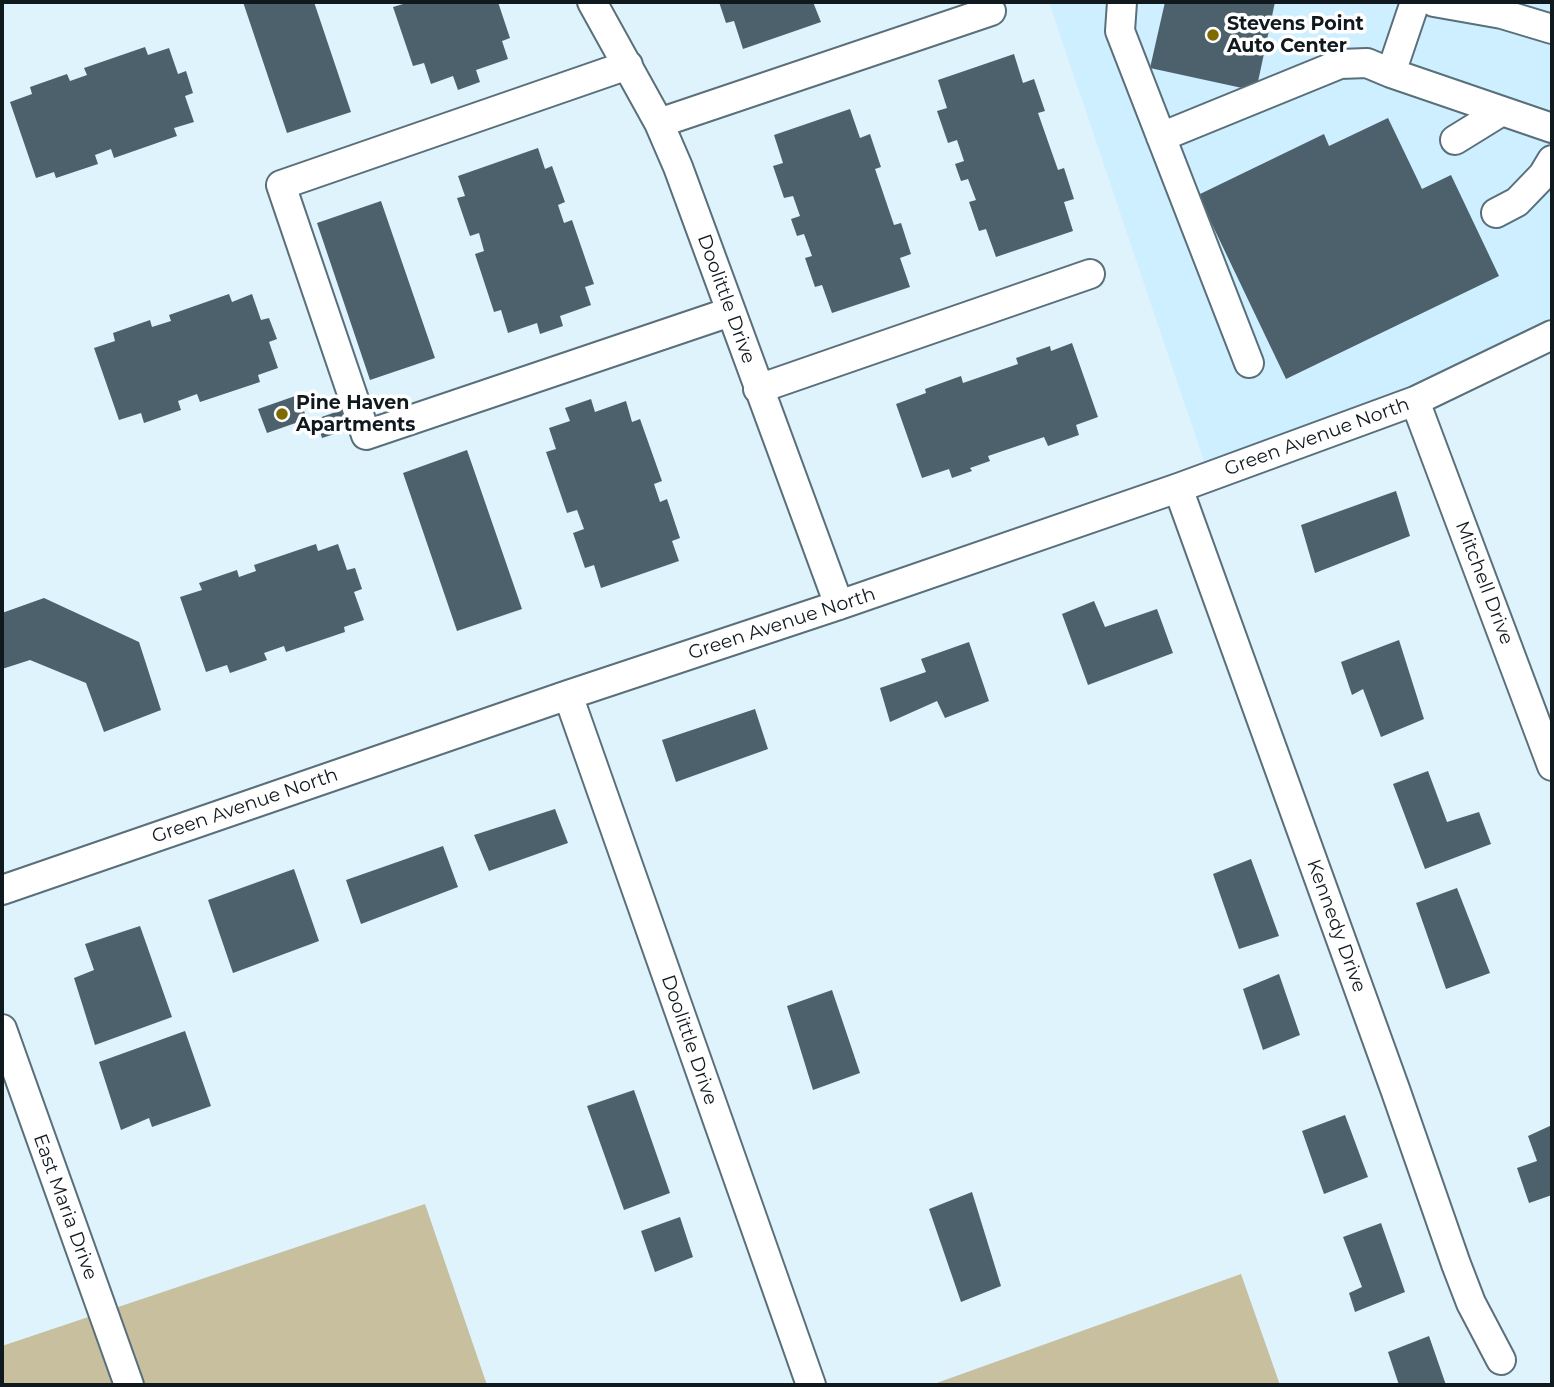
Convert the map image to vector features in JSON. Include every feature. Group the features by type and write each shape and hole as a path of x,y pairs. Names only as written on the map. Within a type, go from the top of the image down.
{"street":[{"name":"Doolittle Drive","path":"592,2 659,123 678,167 839,605"},
{"path":"1122,2 1120,31 1249,363"},
{"path":"1391,73 1415,2"},
{"path":"1434,2 1502,15 1552,29"},
{"path":"659,123 990,10"},
{"path":"1161,137 1340,64 1367,63 1552,128"},
{"path":"628,65 281,184 366,435 730,312"},
{"path":"1455,140 1502,111"},
{"path":"1496,213 1517,202 1543,175 1552,160"},
{"path":"758,389 1090,274"},
{"name":"Green Avenue North","path":"2,890 1178,488 1415,401 1552,335"},
{"name":"Mitchell Drive","path":"1415,401 1552,766"},
{"name":"Kennedy Drive","path":"1178,488 1456,1264 1471,1303 1502,1360"},
{"name":"Doolittle Drive","path":"568,695 811,1385"},
{"name":"East Maria Drive","path":"2,1029 129,1385"}],"shaded area":[{"path":"1049,2 1552,2 1552,335 1209,476"},
{"path":"425,1204 487,1385 2,1385 2,1346"},
{"path":"1241,1274 1280,1385 931,1385"}],"building":[{"path":"243,2 314,2 351,112 287,133"},
{"path":"402,2 498,2 510,38 502,41 508,59 476,70 480,82 458,90 453,76 431,84 424,63 413,66 393,7 403,4"},
{"path":"719,2 813,2 821,22 743,49 734,21 726,23"},
{"name":"Stevens Point Auto Center","path":"1165,2 1275,2 1256,91 1150,68"},
{"path":"145,47 148,55 169,48 178,74 186,71 193,93 185,96 194,122 174,128 177,136 114,158 111,149 95,155 98,164 56,178 54,172 36,178 10,102 32,94 30,87 67,74 70,81 87,75 84,68"},
{"path":"1014,54 1023,83 1034,79 1045,111 1038,113 1058,170 1064,168 1074,199 1064,202 1073,231 996,257 986,229 979,231 969,202 976,200 968,179 961,181 955,164 964,161 957,140 948,143 937,111 947,108 938,80"},
{"path":"850,109 860,138 870,134 881,167 875,169 894,225 901,223 911,254 900,258 910,287 832,313 822,285 815,287 805,258 812,256 804,234 797,236 791,219 800,216 793,196 784,198 773,166 783,163 774,135"},
{"path":"1388,118 1422,189 1451,175 1499,276 1286,379 1198,195 1324,134 1329,146"},
{"path":"538,148 545,169 552,166 565,202 558,205 564,223 572,220 594,284 585,287 591,305 560,316 563,326 540,334 537,323 508,333 501,310 494,312 475,254 484,251 479,233 470,236 457,198 465,196 458,176"},
{"path":"381,201 435,358 370,380 317,223"},
{"path":"229,294 232,302 252,294 261,320 269,318 277,339 269,342 278,368 258,375 260,382 200,402 197,394 178,401 181,410 144,423 141,413 119,420 94,348 115,341 113,333 150,320 152,327 171,321 169,315"},
{"path":"1072,343 1098,417 1076,425 1079,435 1048,446 1044,437 988,456 990,461 952,478 949,469 922,478 896,404 926,393 925,389 961,376 963,383 1018,364 1016,358 1050,346 1051,351"},
{"name":"Pine Haven Apartments","path":"298,395 307,419 267,433 258,409"},
{"path":"591,399 595,412 626,401 632,422 640,419 662,481 654,484 660,502 667,499 680,538 672,541 679,561 601,588 594,565 585,568 573,533 584,529 577,510 567,513 546,452 556,449 549,428 570,421 565,408"},
{"path":"347,408 353,428 322,438 316,419"},
{"path":"467,450 522,609 457,631 403,473"},
{"path":"1396,491 1410,536 1315,573 1301,525"},
{"path":"316,544 318,551 338,544 347,570 355,568 362,589 354,592 364,620 344,627 345,632 286,652 284,646 264,653 267,660 230,673 227,665 206,672 180,597 202,590 199,583 237,570 239,577 256,571 254,565"},
{"path":"44,598 139,642 161,710 104,732 86,683 30,660 2,669 2,613"},
{"path":"1094,601 1105,627 1157,609 1173,653 1088,685 1062,614"},
{"path":"1399,640 1424,719 1381,737 1363,689 1352,695 1341,662"},
{"path":"969,642 989,701 945,718 937,701 890,722 880,688 926,672 921,659"},
{"path":"755,709 768,749 676,782 662,740"},
{"path":"1428,771 1447,822 1479,812 1491,844 1425,869 1393,784"},
{"path":"555,809 568,843 489,871 474,835"},
{"path":"443,846 458,887 361,924 346,880"},
{"path":"1251,859 1279,936 1239,949 1213,874"},
{"path":"294,869 319,941 233,973 208,900"},
{"path":"1457,888 1490,973 1446,989 1416,903"},
{"path":"140,926 172,1017 95,1045 74,978 94,970 85,944"},
{"path":"1279,974 1300,1035 1263,1050 1243,989"},
{"path":"832,990 860,1073 813,1090 787,1006"},
{"path":"185,1031 211,1106 152,1127 149,1118 121,1130 99,1062"},
{"path":"634,1090 670,1193 624,1210 587,1106"},
{"path":"1345,1115 1368,1177 1324,1194 1302,1131"},
{"path":"1552,1125 1552,1195 1529,1203 1517,1168 1537,1161 1528,1136"},
{"path":"972,1192 1001,1286 961,1302 929,1209"},
{"path":"680,1217 693,1257 655,1272 641,1231"},
{"path":"1381,1223 1405,1292 1355,1312 1349,1293 1362,1287 1343,1237"},
{"path":"1429,1336 1446,1385 1399,1385 1388,1352"}],"place":[{"name":"Stevens Point Auto Center","path":"1213,35"},
{"name":"Pine Haven Apartments","path":"282,414"}]}
